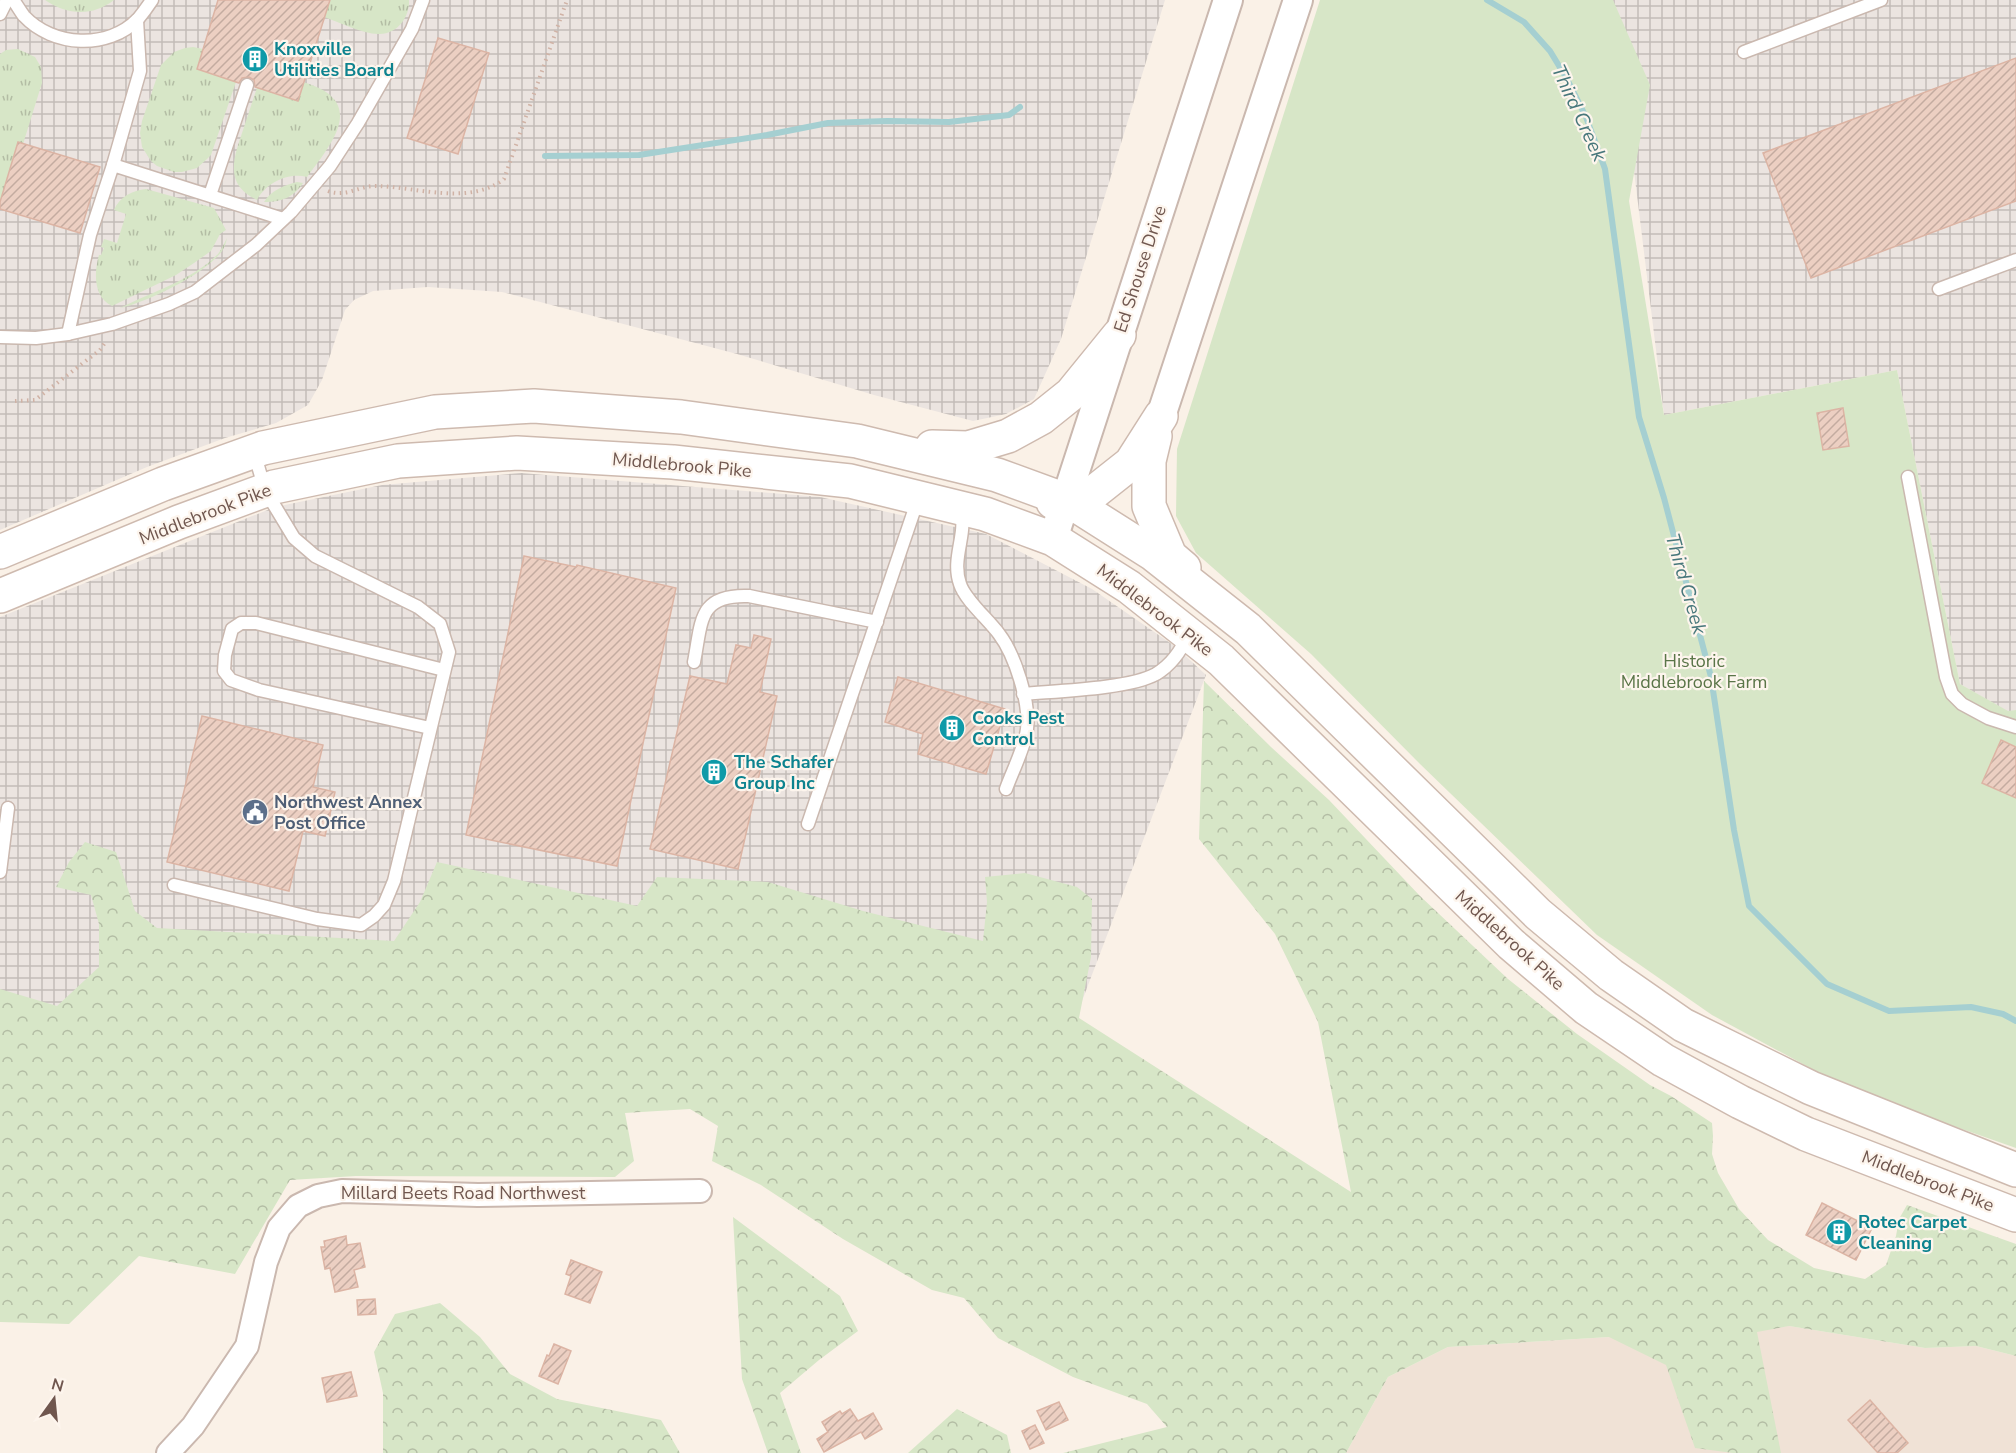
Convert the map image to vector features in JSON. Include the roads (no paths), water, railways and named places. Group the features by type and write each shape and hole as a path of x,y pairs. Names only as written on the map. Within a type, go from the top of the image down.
{"main road":[{"path":"874,445 968,448 1008,436 1041,418 1071,394 1119,335"},
{"path":"0,552 163,484 253,451 435,411 534,406 681,417 857,441 997,475 1066,499 1153,554 1248,629"},
{"path":"398,461 518,434 618,436 846,460 994,498 1038,504 1088,497 1131,463 1161,416"},
{"path":"1161,416 1149,461 1149,506 1170,556 1248,629 1538,914 1611,975 1683,1025 1811,1088 2016,1170"},
{"name":"Middlebrook Pike","path":"0,596 178,522 265,490 398,461 517,453 673,462 850,481 985,514 1053,539 1129,587 1221,660 1511,944 1586,1008 1663,1060 1806,1134 2016,1215"}],"street":[{"name":"Ed Shouse Drive","path":"1053,539 1228,0"},
{"path":"1161,416 1298,0"},
{"name":"Millard Beets Road Northwest","path":"168,1453 194,1426 247,1346 266,1262 279,1228 298,1206 318,1197 342,1191 478,1195 700,1191"}],"lane":[{"path":"0,14 7,0"},
{"path":"14,0 24,15 43,31 67,40 92,41 116,34 137,20 152,0"},
{"path":"0,337 36,338 68,334 112,324 169,304 195,292 256,244 315,185 358,123 412,30 423,0"},
{"path":"1744,52 1881,0"},
{"path":"68,334 90,235 140,71 137,20"},
{"path":"210,195 247,85"},
{"path":"113,165 283,219"},
{"path":"1939,289 2016,260"},
{"path":"174,885 317,919 361,925 375,916 384,906 394,881 449,652 440,624 418,607 315,556 294,538 265,490 253,451"},
{"path":"1908,477 1946,676 1952,694 1973,711 2016,726"},
{"path":"808,824 919,498"},
{"path":"960,508 963,520 956,564 959,583 967,598 984,614 1002,638 1017,669 1023,694 1027,729 1006,789"},
{"path":"694,662 703,617 711,604 720,598 733,595 749,596 877,622"},
{"path":"430,728 259,690 231,680 224,671 225,655 232,629 241,623 256,623 444,670"},
{"path":"1023,694 1128,683 1156,674 1181,651 1189,634"},
{"path":"0,872 8,808"}],"waterway":[{"name":"Third Creek","path":"1487,0 1524,22 1550,51 1586,117 1605,169 1639,417 1664,498 1711,677 1734,830 1749,906 1827,984 1889,1011 1971,1007 2003,1014 2016,1021"},
{"path":"545,156 639,155 828,123 949,122 1009,115 1020,107"}],"place":[{"name":"Knoxville Utilities Board","path":"255,59"},
{"name":"Cooks Pest Control","path":"952,728"},
{"name":"The Schafer Group Inc","path":"714,772"},
{"name":"Northwest Annex Post Office","path":"255,812"},
{"name":"Rotec Carpet Cleaning","path":"1839,1232"}],"park label":[{"name":"Historic Middlebrook Farm","path":"1694,671"}]}
